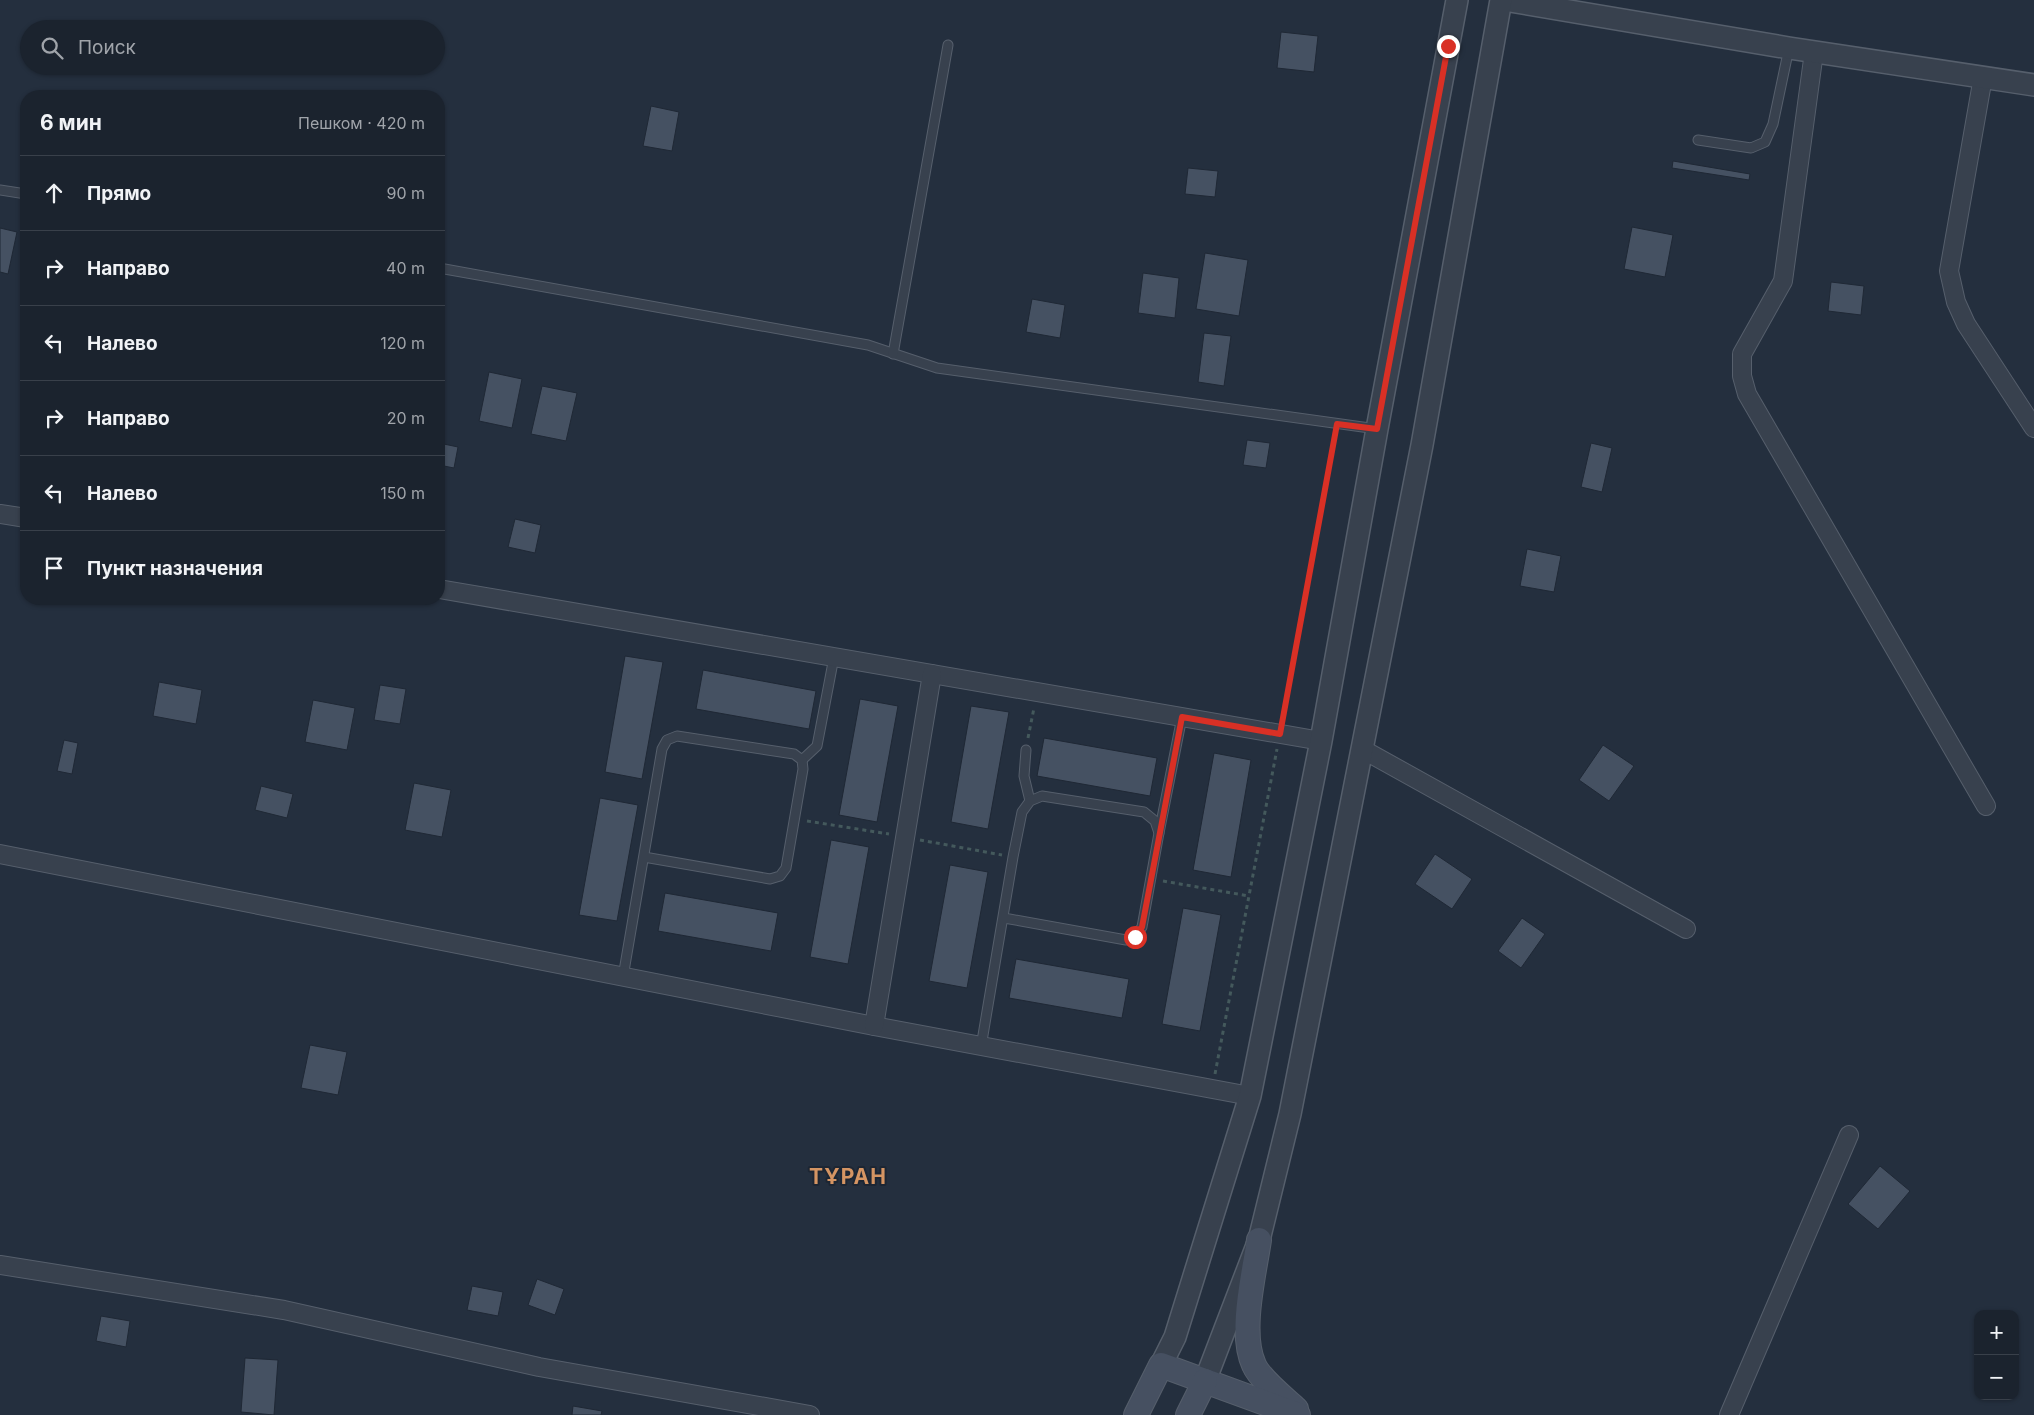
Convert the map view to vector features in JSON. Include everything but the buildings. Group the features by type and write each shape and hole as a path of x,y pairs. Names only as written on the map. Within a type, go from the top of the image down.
{"main road":[{"path":"1259,1240 1246,1333 1254,1365 1273,1389 1303,1415"},
{"path":"1140,1414 1160,1365 1298,1415"},
{"path":"1188,1415 1205,1381"}],"street":[{"path":"1160,1365 1175,1337 1250,1096 1322,741 1377,429 1457,0"},
{"path":"1205,1381 1259,1240 1290,1114 1422,445 1502,0 1538,3 1789,48 2034,85"},
{"path":"1494,40 1517,15 1538,3"},
{"path":"1814,52 1783,280 1742,354 1742,376 1747,394 1986,806"},
{"path":"1983,78 1949,272 1956,302 1966,324 2034,428"},
{"path":"0,514 20,517"},
{"path":"445,590 1322,741"},
{"path":"874,1026 932,674"},
{"path":"1362,749 1686,929"},
{"path":"0,854 981,1047 1250,1096"},
{"path":"1729,1415 1849,1135"},
{"path":"0,1265 284,1310 539,1367 810,1415"}],"lane":[{"path":"893,354 948,45"},
{"path":"1698,140 1751,148 1765,142 1772,124 1789,48"},
{"path":"0,190 20,193"},
{"path":"445,269 868,345 937,368 1377,429"},
{"path":"802,760 816,746 834,657"},
{"path":"1004,918 1126,940 1135,937 1142,927 1182,717"},
{"path":"622,976 662,749 667,740 677,736 794,754 802,760 803,770 786,868 780,876 770,879 644,858"},
{"path":"1026,750 1024,776 1030,801"},
{"path":"981,1047 1022,812 1030,801 1042,796 1144,812 1155,821 1159,833"}],"path":[{"path":"1212,1090 1337,424"},
{"path":"1026,750 1037,692"},
{"path":"1151,879 1249,896"}],"district":[{"name":"ТҰРАН","path":"848,1177"}],"route":[{"path":"1135,937 1142,927 1182,717 1280,734 1337,424 1377,429 1448,46"}]}
